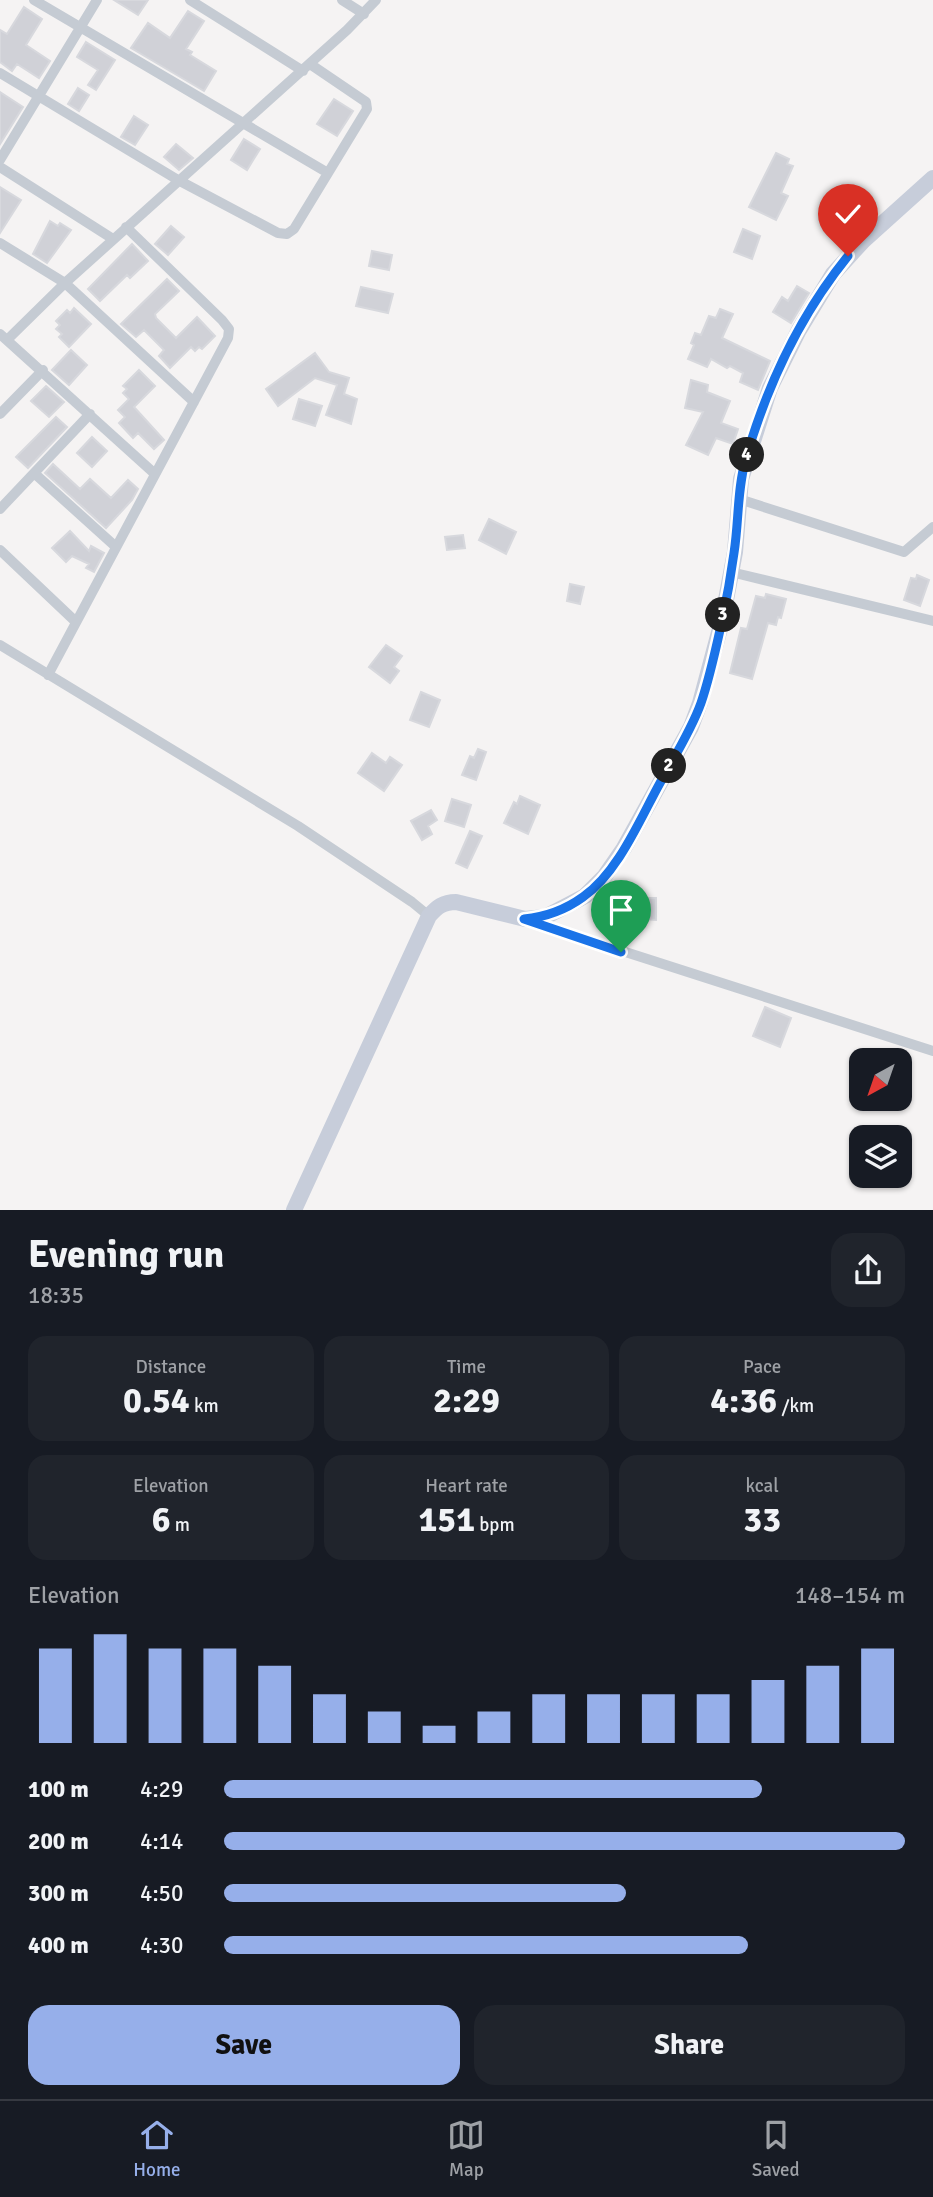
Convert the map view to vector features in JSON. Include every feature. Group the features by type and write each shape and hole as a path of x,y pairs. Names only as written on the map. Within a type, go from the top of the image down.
{"street":[{"path":"34,0 328,173"},
{"path":"0,160 97,0"},
{"path":"0,73 178,180 278,233 287,234 294,229 367,109 366,102 190,0"},
{"path":"342,0 364,14"},
{"path":"155,474 4,336 306,67 376,0"},
{"path":"0,167 113,239"},
{"path":"524,919 545,917 585,896 604,877 624,848 691,727 701,703 722,621 746,457 770,388 806,318 833,274 848,256 933,178"},
{"path":"48,674 228,338 229,329 127,227"},
{"path":"0,243 65,283 194,402"},
{"path":"0,414 43,370"},
{"path":"0,509 90,414"},
{"path":"34,473 116,547"},
{"path":"739,499 904,552 933,527"},
{"path":"0,550 76,622"},
{"path":"731,572 933,621"},
{"path":"0,645 298,826 429,916"},
{"path":"294,1210 429,916 445,902 456,902 524,919 933,1051"}],"building":[{"path":"114,0 148,0 138,15"},
{"path":"24,7 42,19 26,45 50,61 39,78 17,64 12,71 0,62 0,30 7,34"},
{"path":"188,11 204,21 186,49 192,52 190,55 216,71 204,91 131,48 148,23 170,38"},
{"path":"86,42 115,60 96,90 88,85 98,70 77,57"},
{"path":"78,88 89,95 79,111 68,104"},
{"path":"0,92 23,107 0,144"},
{"path":"334,99 353,111 337,136 317,124"},
{"path":"134,116 148,125 135,145 121,137"},
{"path":"244,139 260,149 247,170 231,160"},
{"path":"176,144 193,158 179,170 164,157"},
{"path":"776,153 789,159 787,164 793,166 781,193 788,196 776,220 749,207"},
{"path":"0,187 21,200 0,233"},
{"path":"50,221 58,226 60,223 71,230 47,263 33,254"},
{"path":"171,226 184,237 168,255 155,244"},
{"path":"743,229 760,236 752,259 734,252"},
{"path":"132,244 148,261 130,278 127,275 100,301 88,289"},
{"path":"372,251 392,255 389,270 369,266"},
{"path":"167,279 179,291 155,314 156,318 176,338 197,317 215,336 202,349 199,347 195,351 191,347 170,368 159,356 164,350 144,330 136,337 121,324"},
{"path":"797,286 809,293 791,323 773,312 782,297 788,301"},
{"path":"361,287 393,294 388,313 356,306"},
{"path":"74,308 91,324 69,347 59,337 62,334 56,329 60,325 56,321 67,310 70,313"},
{"path":"720,309 733,314 722,338 770,361 758,390 740,382 743,373 730,366 727,368 711,359 707,367 688,359 694,345 691,343 695,333 701,335 709,316 716,318"},
{"path":"71,350 87,365 69,385 52,370"},
{"path":"315,353 329,372 349,378 344,394 357,399 351,424 326,415 337,385 315,378 278,406 266,389"},
{"path":"139,370 155,386 134,407 164,440 154,449 138,433 133,438 119,423 125,417 118,410 129,399 123,393 127,389 123,386"},
{"path":"691,380 708,385 707,392 730,401 721,423 738,429 733,444 716,438 708,455 686,445 703,412 685,408"},
{"path":"46,386 64,402 49,417 31,401"},
{"path":"299,399 322,406 315,426 293,419"},
{"path":"56,417 67,427 28,468 16,457"},
{"path":"92,437 107,451 92,467 77,453"},
{"path":"53,464 80,489 90,479 111,498 128,480 138,489 132,500 106,528 45,473"},
{"path":"489,519 516,532 506,554 479,540"},
{"path":"70,531 89,551 91,546 104,553 94,572 86,568 89,564 72,556 66,562 52,548"},
{"path":"463,535 465,548 447,550 445,537"},
{"path":"917,575 929,580 920,606 904,600 911,578 916,579"},
{"path":"570,584 584,587 580,604 567,601"},
{"path":"766,594 786,599 781,618 778,617 776,625 768,623 752,679 730,673 741,628 747,629 756,596 765,598"},
{"path":"386,645 402,656 394,667 399,671 390,683 369,667"},
{"path":"421,692 440,700 429,727 410,720"},
{"path":"478,749 486,752 476,780 462,775 470,756 474,758"},
{"path":"372,753 386,763 390,757 402,765 384,791 358,773"},
{"path":"520,796 540,805 528,834 504,823 514,802 517,804"},
{"path":"452,799 471,805 464,827 445,821"},
{"path":"431,810 437,820 428,826 432,834 422,840 411,821"},
{"path":"470,831 482,836 467,868 456,863"},
{"path":"625,889 642,898 656,898 656,920 643,919 643,908 621,896"},
{"path":"765,1007 791,1018 780,1047 753,1036"}],"route":[{"path":"621,952 524,919 545,917 564,909 585,896 604,877 624,848 691,727 701,703 722,621 746,457 770,388 799,330 833,274 848,256"}]}
